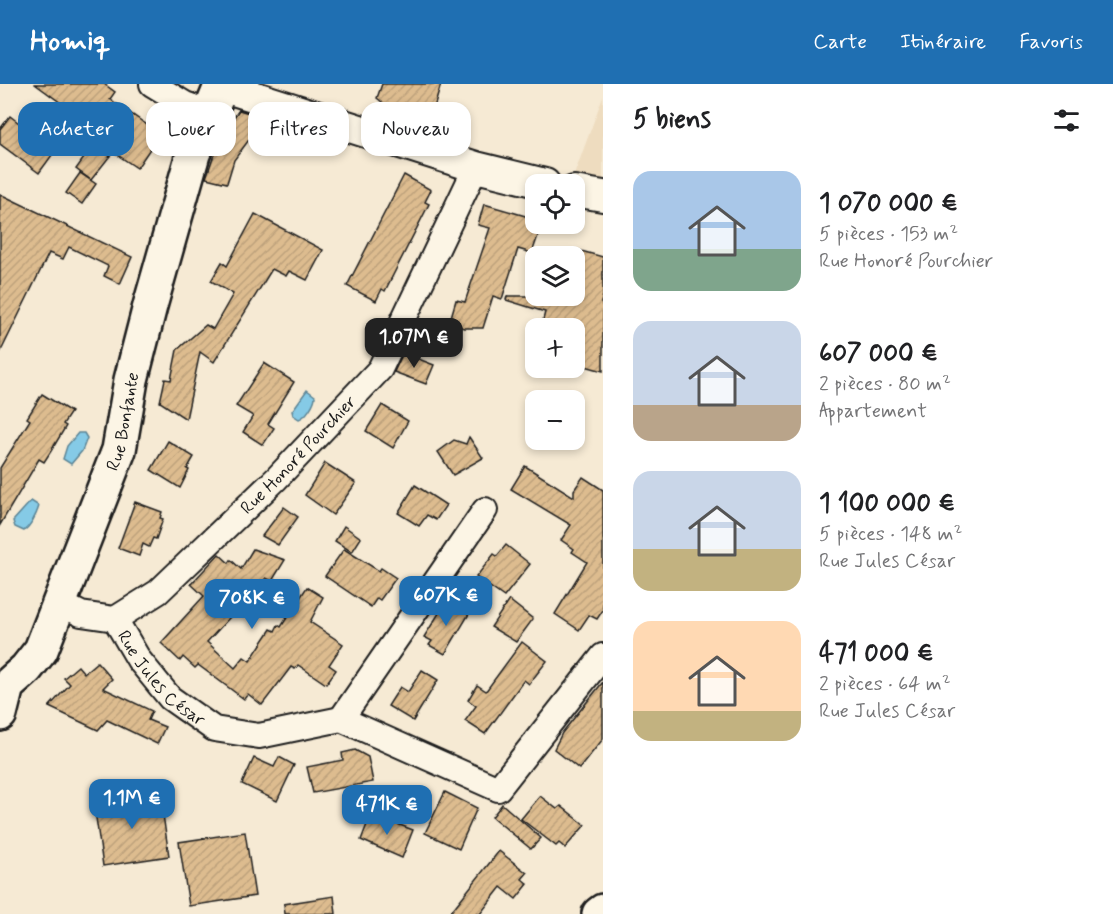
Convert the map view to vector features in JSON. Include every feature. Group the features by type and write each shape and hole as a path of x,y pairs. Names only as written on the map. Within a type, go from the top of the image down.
{"main road":[{"name":"Rue Bonfante","path":"2,694 41,650 119,450 131,380 150,306 194,154 218,94"},
{"path":"598,914 603,911"}],"street":[{"path":"152,84 185,104 218,94 525,179"},
{"name":"Rue Honoré Pourchier","path":"115,619 158,592 276,479 380,369 476,167"},
{"path":"585,193 603,196"},
{"path":"485,510 341,719 498,789 603,656"},
{"path":"58,603 81,614 115,619"},
{"name":"Rue Jules César","path":"115,619 139,660 170,698 214,729 259,736 341,719"}],"shaded area":[{"path":"603,96 603,183 585,180 585,174 574,174"}],"water":[{"path":"307,390 315,396 315,399 307,413 299,419 293,415 292,411"},
{"path":"78,433 84,433 87,438 82,451 71,464 63,459 67,446"},
{"path":"31,501 39,506 33,520 24,531 15,527 13,521"}],"building":[{"path":"35,84 104,84 115,92 110,99 114,102 60,102"},
{"path":"382,84 441,84 436,102 382,102 377,98"},
{"path":"239,110 248,113 248,141 234,160 227,183 206,178 214,156 236,156 236,114"},
{"path":"10,116 18,122 18,156 51,156 39,173 0,144 0,129"},
{"path":"134,116 146,124 146,155 137,168 119,156 134,156"},
{"path":"85,156 110,156 91,180 76,169"},
{"path":"80,173 96,184 82,204 66,193"},
{"path":"404,175 431,190 425,202 429,204 385,291 382,289 376,301 347,286"},
{"path":"0,194 132,257 120,284 104,276 108,266 69,247 63,259 49,253 0,353"},
{"path":"484,204 525,216 525,234 539,234 534,246 525,246 525,251 518,249 502,299 493,296 483,328 464,328 449,324 456,300 465,302 490,228 478,225"},
{"path":"255,214 323,250 307,280 289,271 286,276 272,269 214,362 200,352 186,419 160,402 165,379 171,380 177,350 206,325 213,329 233,294 211,281 222,262 227,266"},
{"path":"585,252 603,257 601,303 603,307 603,371 585,366 585,318 544,318 545,312 526,306 585,306"},
{"path":"507,296 525,296 525,306 506,300"},
{"path":"403,353 434,365 426,384 394,372"},
{"path":"264,363 294,382 268,424 274,428 263,445 243,432 253,416 236,406"},
{"path":"42,394 71,412 63,424 66,426 51,451 44,462 39,459 0,525 0,468 30,420 27,418"},
{"path":"382,405 408,421 393,448 366,431"},
{"path":"469,437 483,458 453,475 438,452 454,440 466,444"},
{"path":"168,441 194,457 180,488 151,470"},
{"path":"325,463 356,483 333,515 305,495"},
{"path":"525,466 574,497 574,490 583,477 603,490 603,610 597,619 589,615 579,630 555,614 587,562 572,552 574,549 561,540 571,525 511,489"},
{"path":"415,485 446,505 436,520 427,515 419,526 398,513"},
{"path":"135,502 162,512 160,518 163,519 156,539 153,538 149,547 143,544 139,556 118,548"},
{"path":"284,507 298,517 278,545 262,536"},
{"path":"344,526 361,538 352,552 335,541"},
{"path":"506,545 530,564 504,597 476,577 494,554 497,556"},
{"path":"253,549 285,560 272,581 266,578 207,642 235,668 244,657 250,661 271,629 275,631 278,625 281,627 307,587 323,597 310,622 343,644 329,665 336,670 326,684 298,665 295,669 291,667 262,705 248,694 244,699 198,665 195,668 183,657 180,661 161,643 204,596 191,584 219,554 229,563 231,560 241,569"},
{"path":"344,549 379,571 381,568 396,578 380,600 377,598 371,607 325,576"},
{"path":"509,600 533,619 516,642 491,627"},
{"path":"449,602 469,614 445,654 429,645 432,641 424,637 441,610 443,611"},
{"path":"522,642 547,661 529,684 524,680 485,734 465,721 476,706 468,700 477,685 486,691"},
{"path":"97,662 112,679 103,688 152,711 148,720 165,727 157,744 107,720 98,730 49,707 70,684 64,678 78,666 84,673"},
{"path":"422,670 438,680 413,721 388,706 400,687 408,692"},
{"path":"603,682 603,739 579,769 554,749 562,733"},
{"path":"355,750 368,757 373,782 313,793 307,767 343,760 342,753"},
{"path":"279,757 294,765 277,801 242,784 254,758 274,767"},
{"path":"445,792 477,808 459,849 425,833"},
{"path":"160,794 169,856 103,866 94,804"},
{"path":"540,796 557,809 561,806 585,825 565,848 559,843 556,846 521,819"},
{"path":"502,804 541,838 531,849 492,817"},
{"path":"371,814 413,830 402,858 361,840"},
{"path":"245,832 255,896 189,906 179,842"},
{"path":"499,851 527,873 522,879 528,884 516,899 501,887 480,914 449,914"},
{"path":"334,896 336,914 285,914 284,904"}]}
